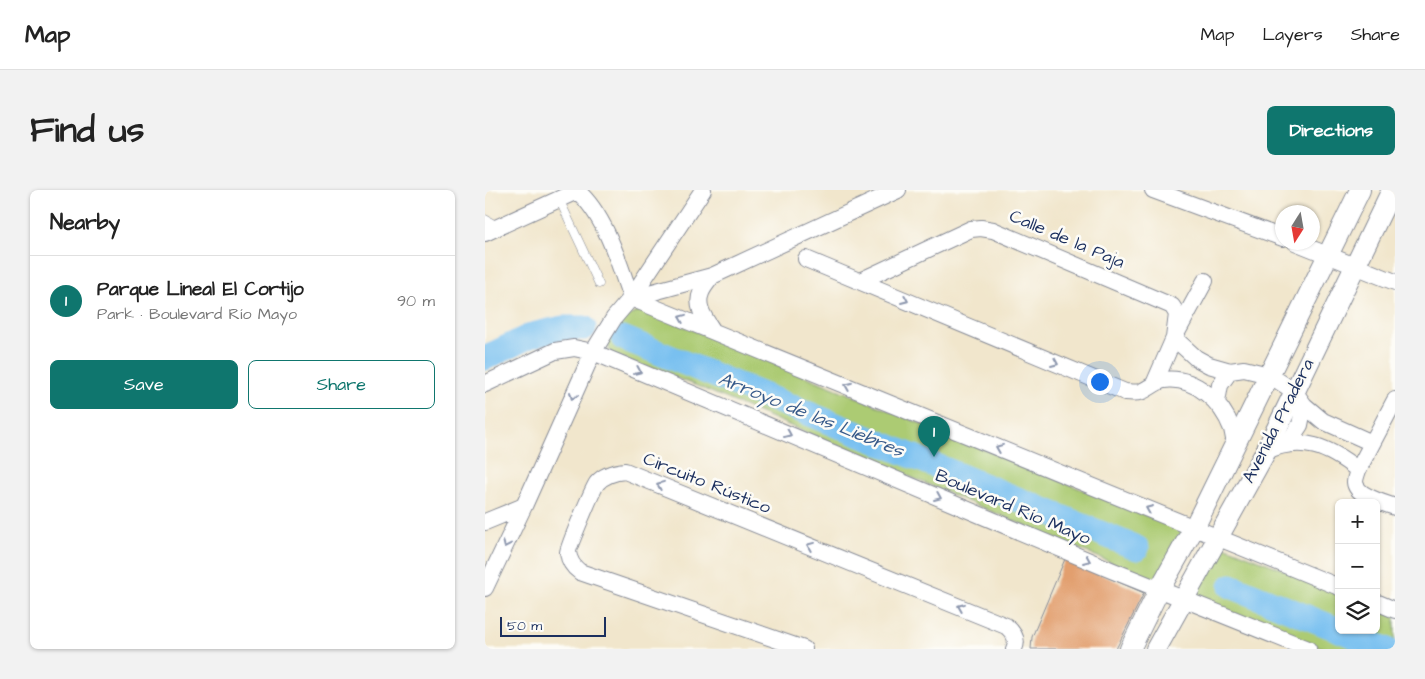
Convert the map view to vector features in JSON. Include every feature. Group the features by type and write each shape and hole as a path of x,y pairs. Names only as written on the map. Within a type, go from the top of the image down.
{"street":[{"path":"489,226 577,190 601,222 612,245 631,298 1335,585"},
{"path":"485,588 597,346 614,318 631,298 703,190"},
{"path":"631,298 712,276 897,190"},
{"path":"1153,190 1275,235"},
{"name":"Avenida Pradera","path":"1130,649 1159,590 1194,528 1361,190"},
{"name":"Avenida Pradera","path":"1157,649 1266,451 1299,398 1355,266 1392,190"},
{"name":"Calle de la Paja","path":"860,281 971,229 993,230 1172,306 1177,314 1174,338"},
{"path":"1315,250 1395,282"},
{"path":"806,259 1125,392 1142,392 1163,380 1189,383 1205,391 1217,402 1232,429 1235,444"},
{"path":"712,276 700,294 699,305 713,331"},
{"name":"Calle de la Paja","path":"1154,384 1174,338 1205,281"},
{"path":"1174,338 1205,364 1229,370 1244,369 1269,375 1299,398 1323,421 1372,443"},
{"name":"Boulevard Río Mayo","path":"485,384 555,350 597,346 1159,590 1308,649"},
{"path":"1217,402 1220,385 1229,370"},
{"path":"1289,443 1300,425 1299,398"},
{"path":"1394,402 1358,470 1355,481 1362,494 1395,507"},
{"path":"1266,451 1289,443 1309,444 1341,457 1358,470"},
{"name":"Circuito Rústico","path":"804,649 580,572 576,569 570,562 569,548 596,484 613,472 625,471 1006,626 1015,635 1015,649"},
{"path":"485,522 524,506"},
{"path":"1380,604 1395,610"}],"lane":[{"path":"559,198 599,284"}],"green space":[{"path":"639,311 646,311 1183,531 1157,582 690,383 611,354 607,342 622,319"},
{"path":"1219,544 1335,590 1335,634 1380,634 1380,609 1395,615 1395,649 1326,649 1193,597"}],"building":[{"path":"1065,559 1144,593 1116,649 1031,649 1032,637"}],"waterway":[{"name":"Arroyo de las Liebres","path":"485,358 532,335 563,328 584,328"},
{"name":"Arroyo de las Liebres","path":"623,338 1137,548"},
{"name":"Arroyo de las Liebres","path":"1231,586 1335,628"},
{"name":"Arroyo de las Liebres","path":"1349,634 1386,649"}],"place":[{"name":"Parque Lineal El Cortijo","path":"934,457"}]}
